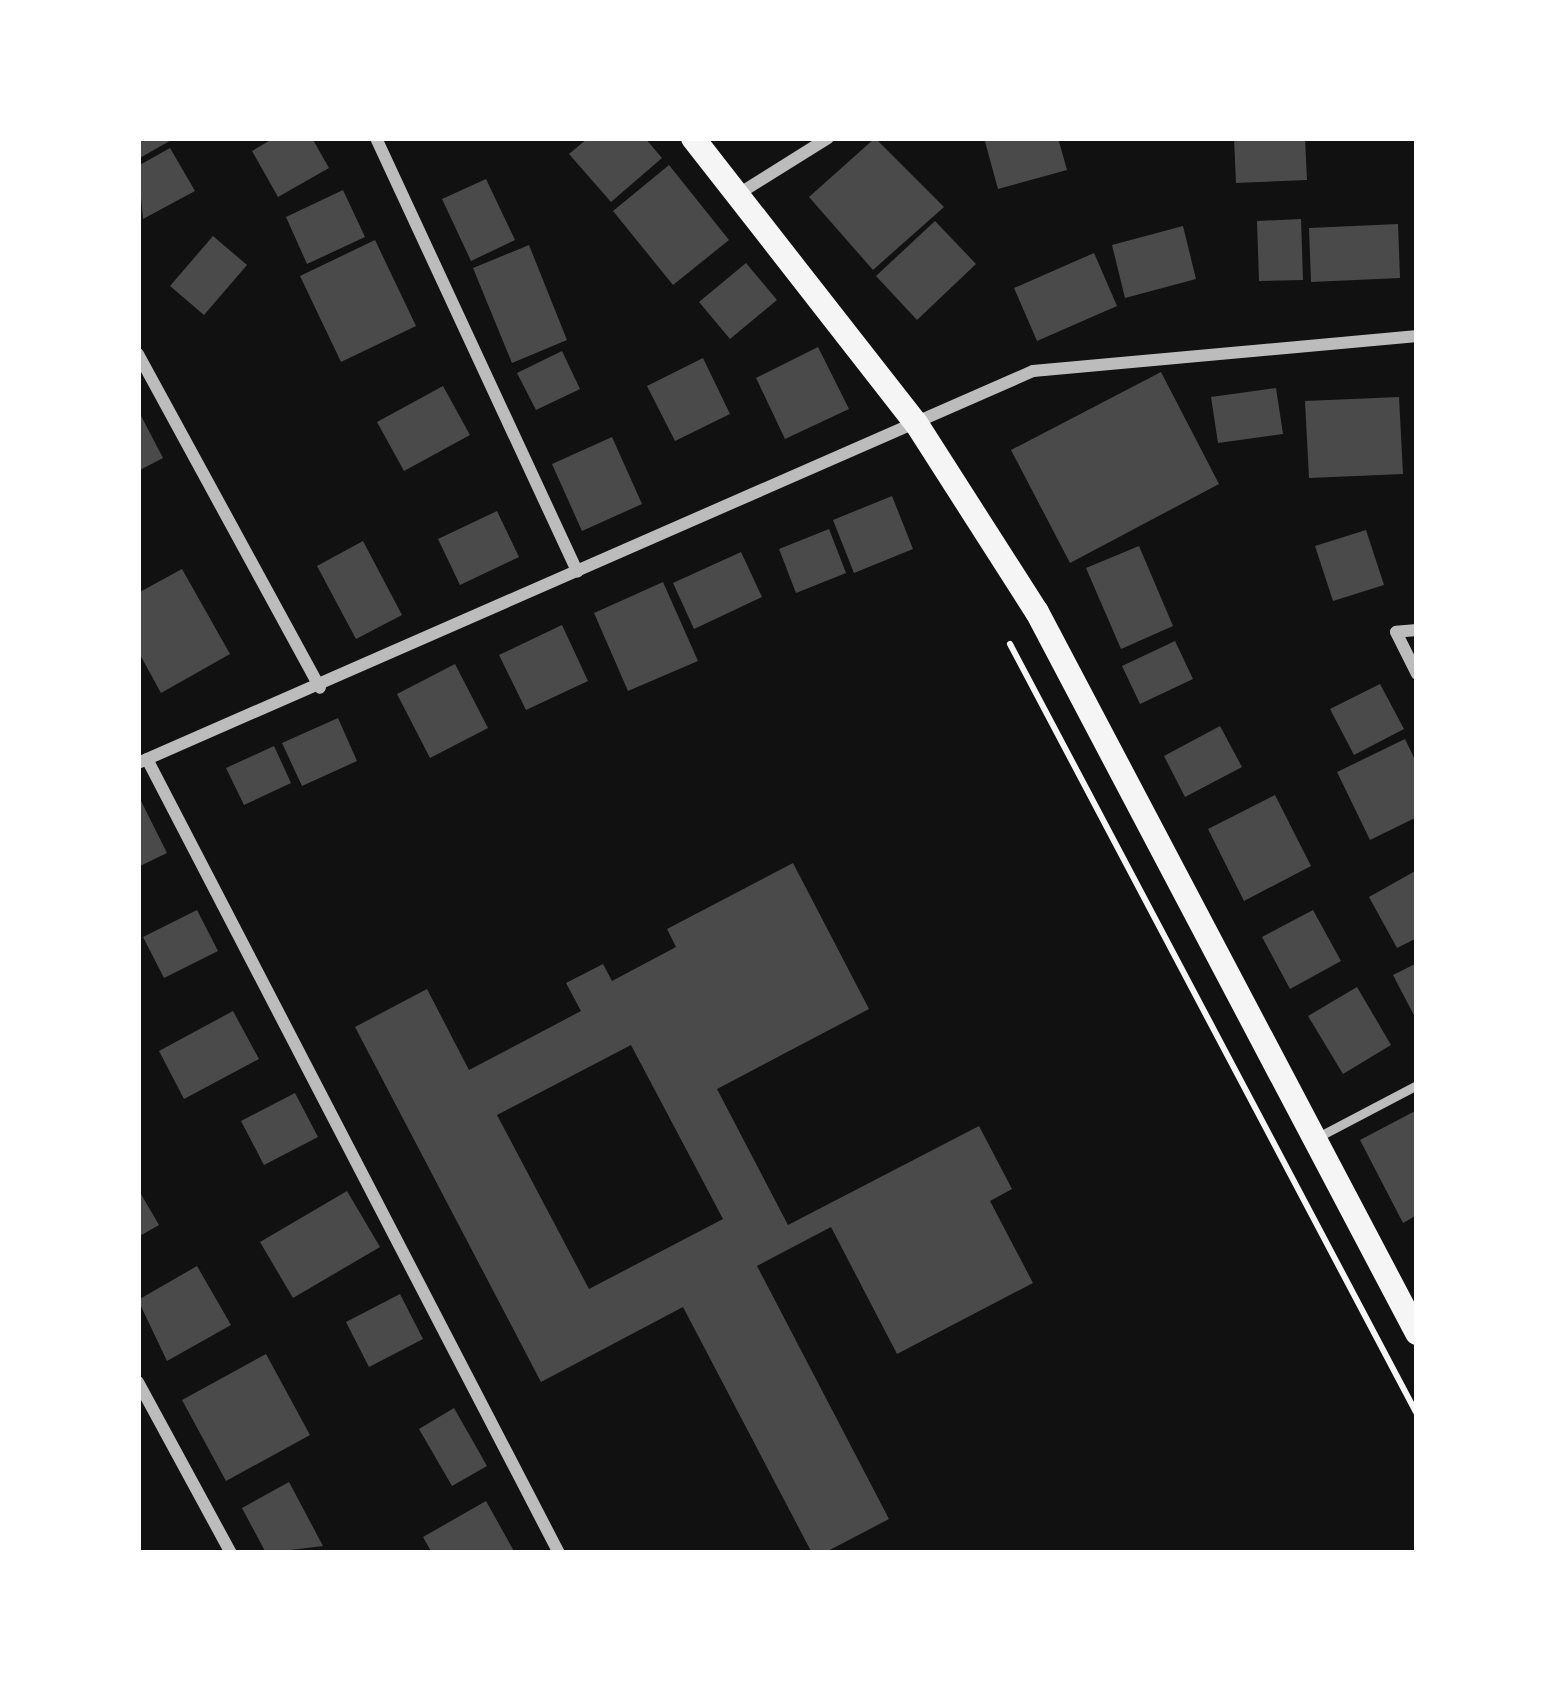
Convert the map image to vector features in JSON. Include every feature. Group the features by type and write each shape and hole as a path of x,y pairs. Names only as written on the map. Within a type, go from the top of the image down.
{"main road":[{"path":"693,138 916,423 1036,612 1417,1333"}],"street":[{"path":"376,138 577,572"},
{"path":"740,193 829,138"},
{"path":"559,1553 142,761 320,688 1033,371 1417,336"},
{"path":"138,354 320,688"},
{"path":"1417,630 1396,632 1417,674"},
{"path":"138,1382 232,1553"}],"lane":[{"path":"1315,1139 1417,1084"}],"path":[{"path":"1010,644 1417,1414"}],"building":[{"path":"138,138 175,138 138,159"},
{"path":"274,138 312,138 329,168 278,197 252,151"},
{"path":"588,138 645,138 662,158 611,202 569,154"},
{"path":"875,138 944,207 873,270 809,197"},
{"path":"984,138 1058,138 1067,170 998,189"},
{"path":"1234,138 1305,138 1307,180 1236,183"},
{"path":"170,148 195,191 143,219 138,166"},
{"path":"669,165 729,240 673,285 613,211"},
{"path":"486,179 515,240 471,261 442,199"},
{"path":"343,190 365,237 307,264 286,217"},
{"path":"1301,219 1303,280 1259,281 1257,221"},
{"path":"935,221 976,264 917,320 876,276"},
{"path":"1398,224 1400,278 1311,282 1309,228"},
{"path":"1183,226 1196,279 1125,298 1112,245"},
{"path":"213,236 247,265 204,315 170,286"},
{"path":"375,240 416,326 341,362 300,276"},
{"path":"529,245 567,340 512,363 473,268"},
{"path":"1094,253 1117,306 1037,341 1014,288"},
{"path":"746,263 777,300 730,339 699,302"},
{"path":"818,347 849,409 785,439 756,378"},
{"path":"562,351 580,389 536,410 517,373"},
{"path":"703,358 730,414 675,441 647,386"},
{"path":"1161,372 1219,484 1070,563 1011,450"},
{"path":"443,386 470,435 404,471 377,422"},
{"path":"1276,388 1283,434 1218,443 1211,397"},
{"path":"1399,397 1403,474 1309,478 1305,401"},
{"path":"138,410 163,458 138,471"},
{"path":"612,437 642,504 582,531 552,464"},
{"path":"892,496 913,549 854,573 833,520"},
{"path":"497,511 519,557 460,585 438,539"},
{"path":"829,529 846,573 796,593 779,549"},
{"path":"1366,530 1384,585 1333,601 1315,546"},
{"path":"363,541 402,615 356,639 317,566"},
{"path":"1139,546 1173,626 1121,649 1086,568"},
{"path":"741,552 762,597 694,629 673,583"},
{"path":"182,569 230,654 161,693 138,651 138,593"},
{"path":"663,582 698,661 628,691 594,613"},
{"path":"562,625 588,681 526,710 499,655"},
{"path":"1175,641 1193,679 1140,704 1122,666"},
{"path":"455,664 488,728 430,758 397,694"},
{"path":"1380,684 1404,729 1354,755 1330,709"},
{"path":"338,718 357,761 302,786 282,743"},
{"path":"1220,726 1242,767 1185,797 1164,756"},
{"path":"1405,739 1417,764 1417,817 1370,840 1337,772"},
{"path":"274,746 291,783 244,805 226,768"},
{"path":"138,795 167,853 138,867"},
{"path":"1275,795 1311,866 1244,901 1208,829"},
{"path":"793,863 869,1009 717,1089 788,1225 979,1126 1012,1189 990,1201 1033,1283 897,1354 831,1227 757,1266 889,1519 824,1553 812,1553 683,1307 541,1382 355,1027 427,989 469,1070 581,1011 566,983 603,964 612,981 676,947 667,929","holes":["631,1045 723,1219 589,1289 497,1115"]},
{"path":"1417,870 1417,938 1397,948 1369,897"},
{"path":"197,910 218,951 164,978 143,937"},
{"path":"1313,910 1341,961 1290,989 1262,937"},
{"path":"1417,963 1417,1021 1393,975"},
{"path":"1357,987 1391,1045 1343,1074 1308,1016"},
{"path":"233,1011 259,1059 184,1099 159,1051"},
{"path":"295,1093 318,1137 264,1165 241,1121"},
{"path":"1417,1110 1417,1215 1403,1223 1360,1140"},
{"path":"138,1189 159,1225 138,1237"},
{"path":"347,1191 380,1247 293,1298 260,1242"},
{"path":"197,1266 231,1325 167,1361 138,1300"},
{"path":"400,1294 423,1339 369,1367 346,1322"},
{"path":"266,1354 310,1435 226,1481 182,1400"},
{"path":"454,1408 487,1466 452,1486 419,1429"},
{"path":"289,1482 323,1546 266,1553 242,1508"},
{"path":"486,1501 515,1553 432,1553 423,1537"}]}
